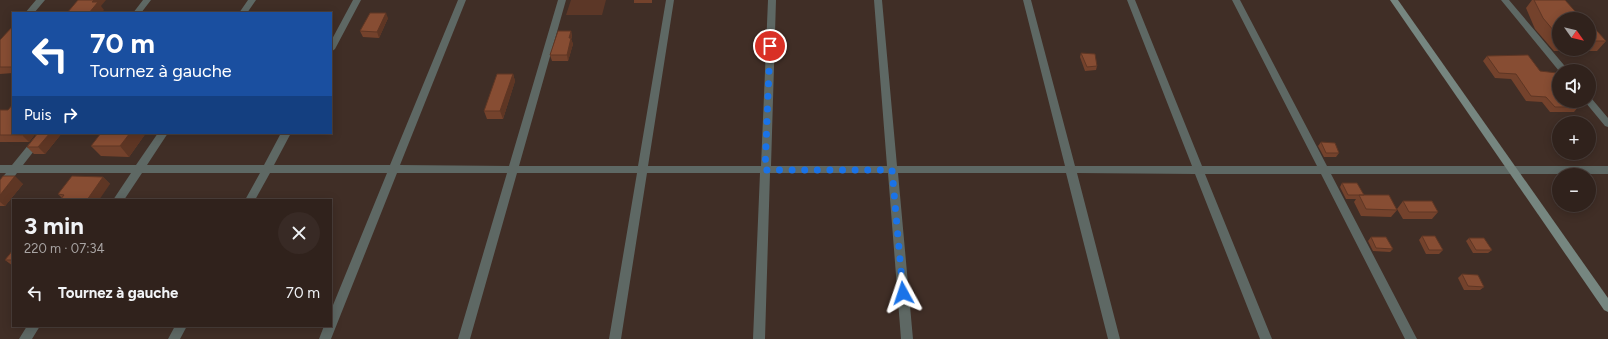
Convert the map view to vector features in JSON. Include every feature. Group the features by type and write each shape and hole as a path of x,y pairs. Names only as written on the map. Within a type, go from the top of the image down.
{"main road":[{"path":"1394,0 1608,307"}],"street":[{"path":"30,12 41,0"},
{"path":"137,12 146,0"},
{"path":"244,12 252,0"},
{"path":"332,47 357,0"},
{"path":"332,322 462,0"},
{"path":"464,339 562,0"},
{"path":"615,339 670,0"},
{"path":"759,339 772,0"},
{"path":"878,0 907,339"},
{"path":"1027,0 1114,339"},
{"path":"1131,0 1266,339"},
{"path":"1236,0 1411,339"},
{"path":"1505,0 1558,64"},
{"path":"1595,108 1608,124"},
{"path":"0,187 42,134"},
{"path":"119,199 162,134"},
{"path":"251,199 285,134"},
{"path":"0,169 1199,171 1608,170"},
{"path":"25,339 33,327"},
{"path":"174,339 180,327"},
{"path":"325,339 330,327"}],"shaded area":[{"path":"571,0 606,0 602,15 566,15"}],"building":[{"path":"78,0 94,0 92,2 98,2 90,12 68,12"},
{"path":"1534,0 1565,0 1576,12 1552,12 1552,29 1543,18"},
{"path":"370,13 386,13 377,32 360,31"},
{"path":"12,27 12,67 0,67 0,40"},
{"path":"1596,30 1606,41 1596,41"},
{"path":"558,31 571,31 567,55 550,55"},
{"path":"1081,53 1095,54 1097,66 1087,67"},
{"path":"1528,55 1540,71 1552,72 1552,104 1546,97 1531,96 1516,74 1499,73 1487,56"},
{"path":"497,74 513,74 500,111 484,111"},
{"path":"12,105 12,134 23,134 22,135 0,135 0,110 8,110"},
{"path":"37,134 49,134 38,147 27,147"},
{"path":"100,134 129,134 120,146 91,146"},
{"path":"1321,142 1335,143 1339,153 1326,153"},
{"path":"3,176 15,176 0,195 0,180"},
{"path":"72,176 103,177 88,199 61,199 64,195 58,194"},
{"path":"1342,183 1357,183 1364,195 1348,195"},
{"path":"1359,195 1389,195 1397,210 1366,209"},
{"path":"1403,201 1432,201 1438,212 1409,212"},
{"path":"1422,236 1435,236 1443,250 1429,250"},
{"path":"1371,237 1386,237 1393,249 1376,248"},
{"path":"1469,238 1484,238 1492,250 1476,250"},
{"path":"12,251 12,260 5,260"},
{"path":"1462,274 1478,275 1484,287 1468,286"}],"route":[{"path":"770,46 765,170 892,170 903,293"}]}
